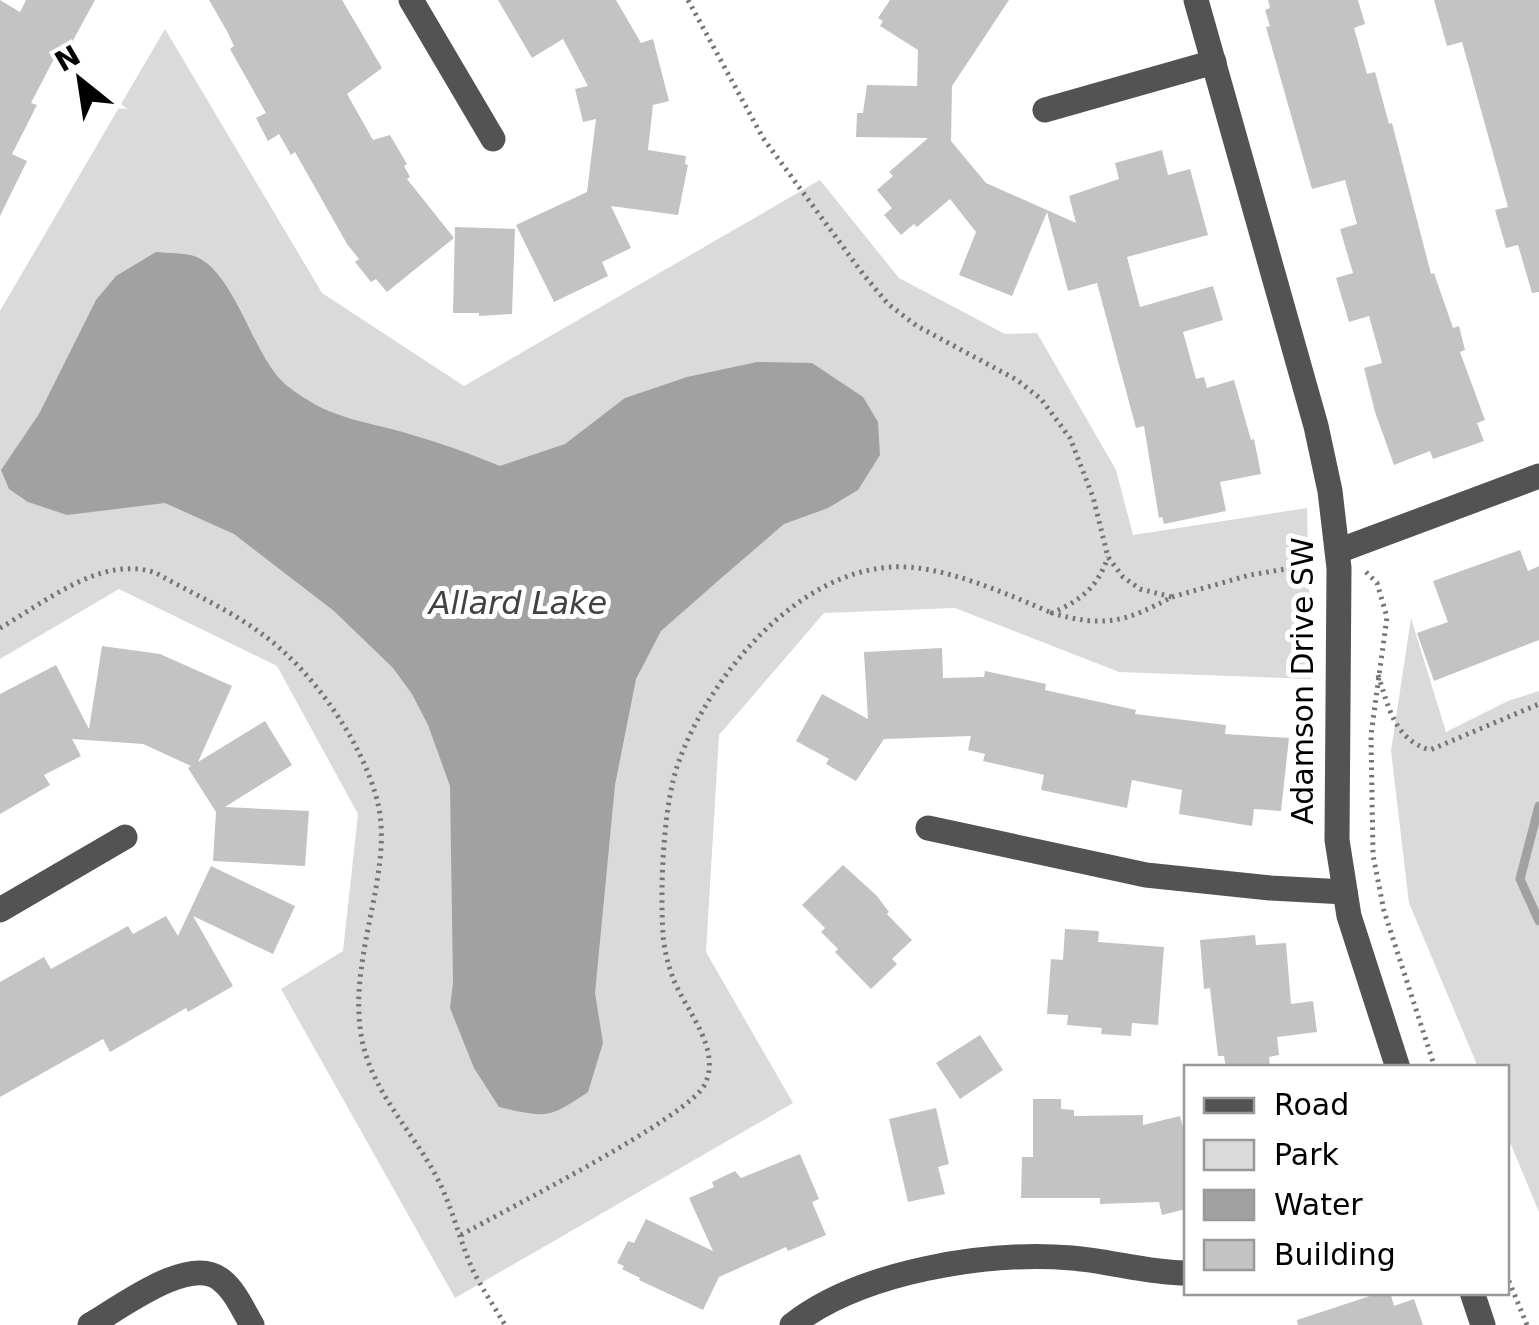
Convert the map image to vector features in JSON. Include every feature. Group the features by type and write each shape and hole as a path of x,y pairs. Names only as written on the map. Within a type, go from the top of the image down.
{"street":[{"path":"411,0 493,139"},
{"name":"Adamson Drive SW","path":"1196,0 1316,426 1327,557 1340,642 1337,840 1344,892 1397,1065"},
{"path":"1044,110 1214,62"},
{"path":"1327,557 1539,476"},
{"path":"928,828 1146,875 1344,892"},
{"path":"0,910 125,836"},
{"path":"792,1325 862,1289 968,1260 1015,1255 1075,1258 1184,1274"},
{"path":"90,1325 164,1282 194,1272 208,1272 225,1283 252,1325"},
{"path":"1473,1295 1483,1325"}],"path":[{"path":"688,0 763,138 888,304 946,344 1018,380 1041,398 1070,438 1093,497 1108,557 1123,578 1140,589 1172,597"},
{"path":"1052,612 1088,594 1102,575 1108,557"},
{"path":"461,1235 664,1120 697,1096 706,1082 709,1064 705,1044 674,980 663,938 668,818 677,765 699,716 765,631 808,593 831,580 890,567 916,567 1080,621 1109,622 1141,614 1172,597 1327,557"},
{"path":"0,628 86,579 109,570 142,568 259,632 283,651 324,699 368,776 381,820 378,869 361,974 360,1030 364,1046 380,1089 434,1173 473,1270 505,1325"},
{"path":"1366,572 1378,582 1386,606 1371,736 1373,855 1384,911 1434,1065"},
{"path":"1377,672 1391,716 1403,736 1430,750 1448,746 1539,704"},
{"path":"1509,1281 1527,1325"}],"green space":[{"path":"165,29 322,293 464,386 820,180 899,278 1005,334 1037,333 1116,470 1133,535 1307,508 1311,679 1119,672 955,608 824,613 719,735 706,952 793,1103 455,1298 281,989 343,951 358,814 277,666 119,589 0,659 0,311"},
{"path":"1411,618 1446,732 1508,701 1539,691 1539,1212 1509,1140 1509,1065 1477,1065 1409,903 1391,751"}],"water":[{"name":"Allard Lake","path":"156,252 194,256 208,264 232,296 274,372 301,396 344,416 430,440 500,466 565,444 625,398 687,377 757,362 812,363 863,397 878,422 880,455 858,490 828,508 784,524 661,631 636,679 615,785 595,993 603,1043 588,1092 555,1112 537,1114 499,1107 474,1068 450,1008 450,786 428,725 393,668 334,611 234,534 165,503 67,515 28,502 9,489 1,470 39,414 96,300 116,276"}],"building":[{"path":"0,0 20,12 26,0 95,0 65,55 58,51 31,103 37,105 12,154 27,161 0,216"},
{"path":"209,0 342,0 382,68 347,94 373,140 390,135 407,164 407,179 454,238 387,292 376,279 371,282 355,262 359,259 295,152 291,155 279,134 268,141 256,118 266,113 230,49 234,46"},
{"path":"498,0 616,0 641,43 653,39 669,101 653,105 648,150 686,156 688,165 678,215 611,206 631,248 602,262 608,276 554,302 516,225 587,192 596,119 583,122 575,89 588,86 563,39 532,58"},
{"path":"890,0 1009,0 952,86 951,141 986,183 1076,223 1069,196 1119,179 1115,163 1162,150 1168,175 1190,169 1208,235 1127,257 1140,307 1213,286 1223,320 1183,332 1196,379 1204,377 1207,388 1234,380 1261,474 1220,482 1226,511 1164,524 1159,518 1144,426 1136,428 1097,283 1068,291 1047,212 1012,296 959,275 976,232 950,199 917,227 914,224 901,235 884,215 892,208 877,190 893,176 889,172 928,138 856,137 857,113 863,113 867,85 917,86 918,50 880,26 883,21 878,18"},
{"path":"1268,0 1358,0 1365,24 1354,28 1367,74 1375,72 1389,124 1392,123 1431,274 1434,273 1453,328 1459,326 1465,350 1460,352 1485,420 1477,423 1484,441 1433,459 1430,451 1394,465 1364,368 1382,363 1369,316 1349,322 1336,278 1353,273 1340,229 1357,224 1345,180 1312,189 1266,27 1270,26 1265,10 1270,8"},
{"path":"1434,0 1539,0 1539,292 1532,293 1518,245 1506,248 1495,210 1508,207 1462,42 1447,46"},
{"path":"455,227 515,229 512,314 453,313"},
{"path":"1520,550 1528,571 1539,566 1539,640 1434,681 1417,633 1448,622 1433,581"},
{"path":"102,646 160,654 232,686 198,762 265,721 292,765 225,807 309,811 305,866 213,861 216,812 188,768 191,766 143,744 72,739 81,756 44,775 50,785 0,814 0,694 56,665 89,729"},
{"path":"942,648 943,678 984,677 985,671 1046,684 1045,690 1136,710 1135,714 1226,725 1225,734 1289,738 1281,811 1254,809 1252,826 1179,814 1182,790 1132,780 1127,808 1041,790 1044,775 983,761 985,754 968,750 971,736 884,739 856,781 826,764 829,759 796,741 822,694 868,719 864,652"},
{"path":"843,865 877,896 887,914 912,940 892,959 897,964 871,989 835,952 838,949 821,932 825,928 802,905"},
{"path":"211,866 295,906 273,954 193,916 233,986 110,1052 103,1039 0,1097 0,982 44,957 51,969 128,926 133,934 166,916 178,936"},
{"path":"1065,929 1099,931 1098,942 1164,947 1158,1025 1132,1023 1131,1036 1101,1034 1102,1028 1067,1025 1068,1015 1047,1014 1051,959 1063,960"},
{"path":"1255,935 1256,945 1286,943 1291,1004 1313,1001 1317,1032 1277,1037 1279,1055 1269,1057 1270,1065 1226,1065 1224,1056 1218,1056 1210,988 1204,989 1200,940"},
{"path":"980,1035 1003,1070 960,1099 936,1063"},
{"path":"1033,1099 1061,1099 1061,1109 1074,1110 1074,1116 1143,1115 1143,1125 1180,1116 1184,1127 1184,1210 1162,1215 1159,1202 1100,1204 1100,1198 1021,1198 1022,1157 1033,1157"},
{"path":"936,1108 949,1164 938,1167 945,1194 908,1202 889,1119"},
{"path":"800,1154 819,1199 812,1202 826,1235 788,1251 786,1247 719,1277 703,1310 639,1280 617,1263 628,1241 634,1243 646,1219 713,1251 689,1198 714,1187 712,1182 735,1171 741,1178"},
{"path":"1373,1295 1391,1295 1394,1306 1414,1299 1423,1325 1298,1325 1297,1320"}],"waterway":[{"path":"1539,806 1520,879 1539,921"}]}
